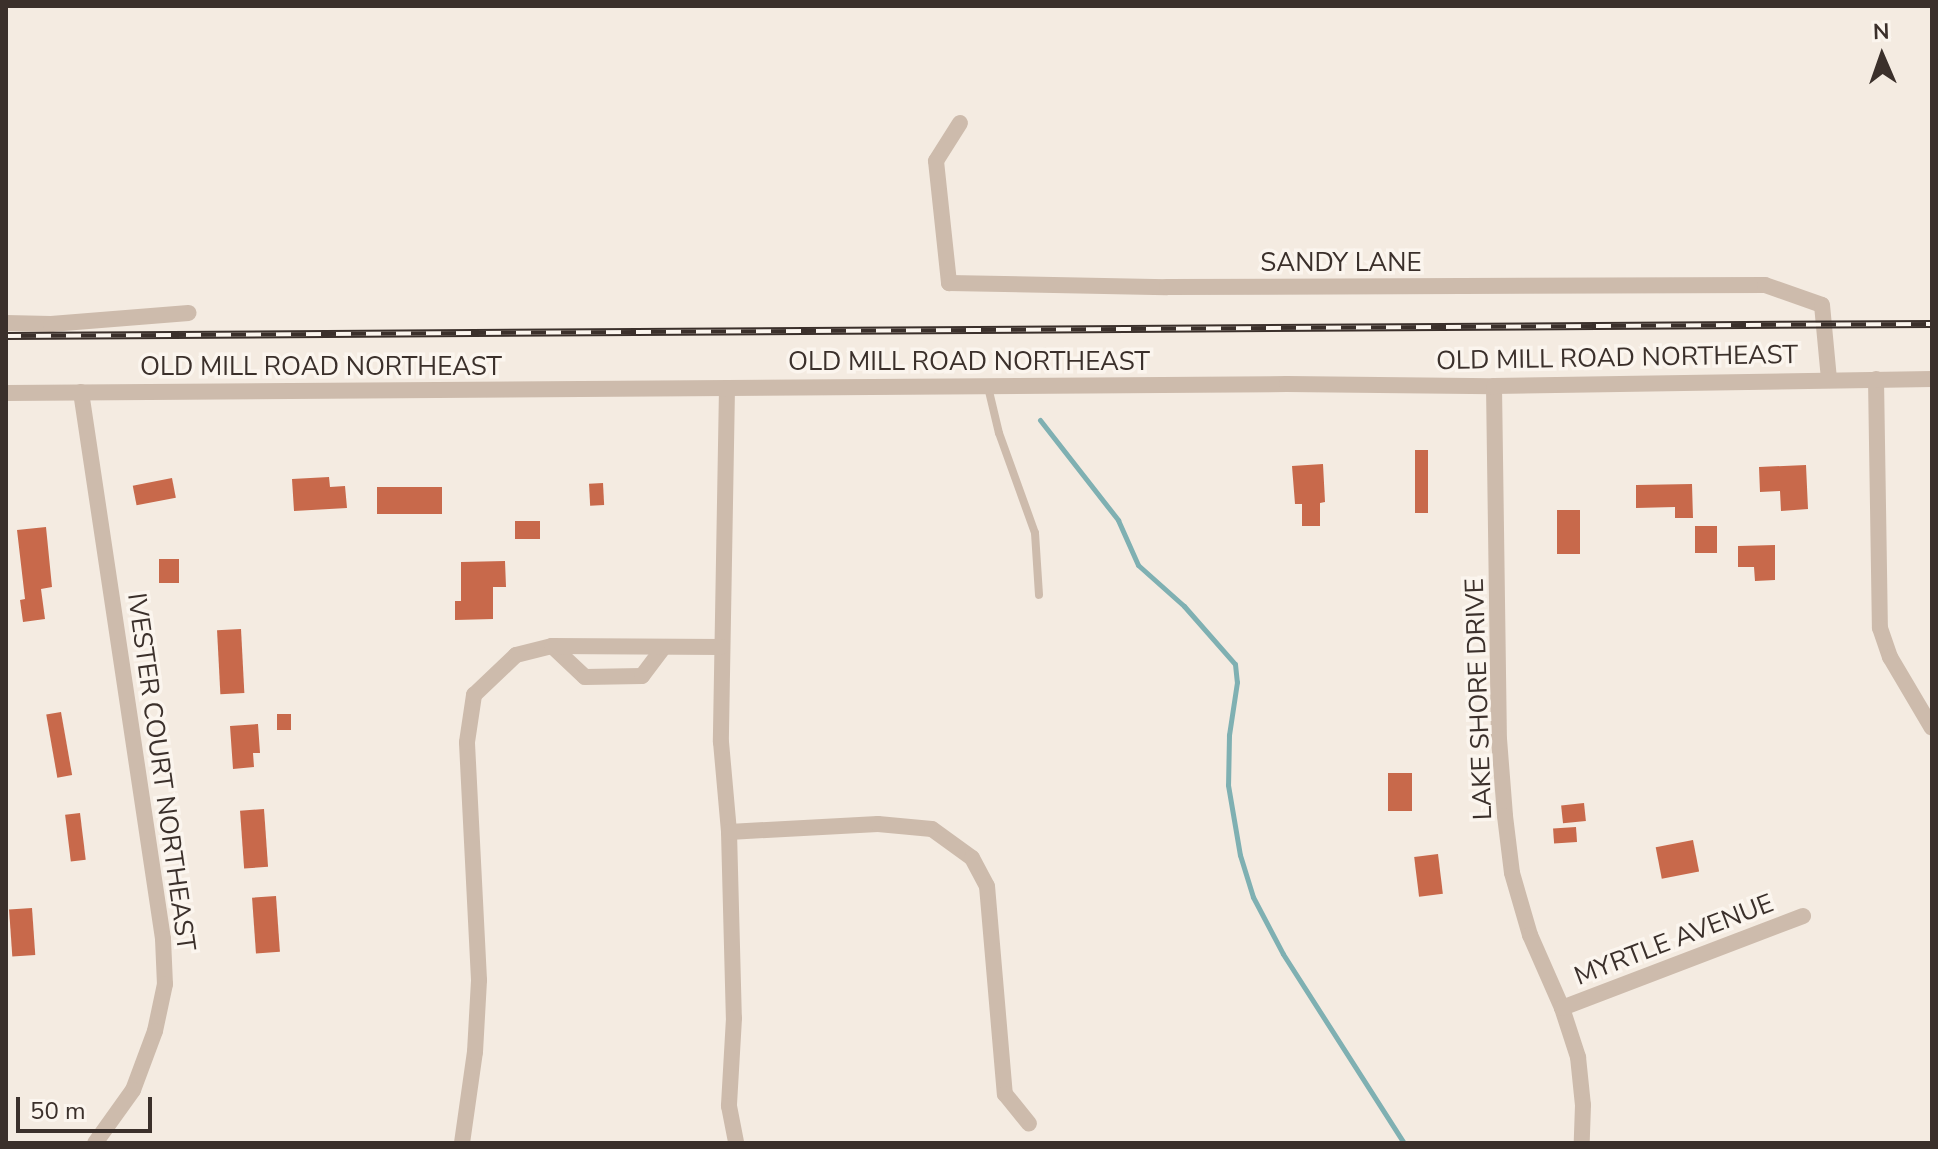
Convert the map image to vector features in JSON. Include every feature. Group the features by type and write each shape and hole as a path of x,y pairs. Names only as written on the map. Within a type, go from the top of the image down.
{"street":[{"name":"SANDY LANE","path":"960,123 936,161 949,283 1167,287 1765,285 1822,305 1829,379"},
{"path":"6,323 51,324 189,313"},
{"path":"1876,379 1880,628 1890,657 1932,728"},
{"name":"OLD MILL ROAD NORTHEAST","path":"6,393 1494,386 1932,379"},
{"name":"LAKE SHORE DRIVE","path":"1494,386 1499,739 1505,816 1512,873 1530,935 1562,1008 1578,1057 1583,1105 1582,1143"},
{"path":"727,388 721,742 729,832 734,1018 729,1106 736,1143"},
{"name":"IVESTER COURT NORTHEAST","path":"81,392 163,939 165,984 155,1031 133,1090 101,1142"},
{"path":"462,1143 475,1052 479,980 467,742 474,695 516,655 552,646 721,647"},
{"path":"552,646 585,677 642,676 664,647"},
{"path":"729,832 878,824 932,829 972,858 987,886 1005,1094 1029,1124"},
{"name":"MYRTLE AVENUE","path":"1562,1008 1803,916"}],"lane":[{"path":"988,387 999,433 1035,533 1039,595"}],"building":[{"path":"1415,450 1428,450 1428,513 1415,513"},
{"path":"1323,464 1325,502 1320,503 1320,526 1302,526 1302,504 1295,504 1292,466"},
{"path":"1806,465 1808,509 1781,511 1780,491 1760,492 1759,467"},
{"path":"329,477 330,487 345,486 347,508 294,511 292,479"},
{"path":"172,478 176,498 137,505 133,486"},
{"path":"603,483 604,505 590,506 589,484"},
{"path":"1692,484 1693,518 1675,518 1675,507 1636,508 1636,485"},
{"path":"377,487 442,487 442,514 377,514"},
{"path":"1557,510 1580,510 1580,554 1557,554"},
{"path":"515,521 540,521 540,539 515,539"},
{"path":"1695,526 1717,526 1717,553 1695,553"},
{"path":"46,527 52,587 41,589 45,619 23,622 20,600 25,599 17,530"},
{"path":"1775,545 1775,580 1755,581 1754,567 1738,567 1738,546"},
{"path":"159,559 179,559 179,583 159,583"},
{"path":"505,561 506,587 493,587 493,619 455,620 455,601 461,601 461,562"},
{"path":"241,629 244,693 220,694 217,630"},
{"path":"61,712 72,775 57,778 46,715"},
{"path":"277,714 291,714 291,730 277,730"},
{"path":"258,724 260,753 253,753 254,767 233,769 230,726"},
{"path":"1388,773 1412,773 1412,811 1388,811"},
{"path":"1584,803 1586,821 1563,823 1561,805"},
{"path":"264,809 268,867 244,869 240,811"},
{"path":"80,813 86,860 71,861 65,815"},
{"path":"1576,827 1577,842 1554,844 1553,829"},
{"path":"1693,840 1699,871 1662,879 1656,847"},
{"path":"1438,854 1443,894 1419,897 1414,857"},
{"path":"276,896 280,952 256,954 252,898"},
{"path":"32,908 35,955 12,956 9,910"}],"waterway":[{"path":"1040,420 1118,520 1138,565 1184,606 1235,664 1237,682 1229,735 1228,785 1240,855 1253,897 1283,954 1404,1143"}],"railway":[{"path":"6,336 1932,324"}]}
